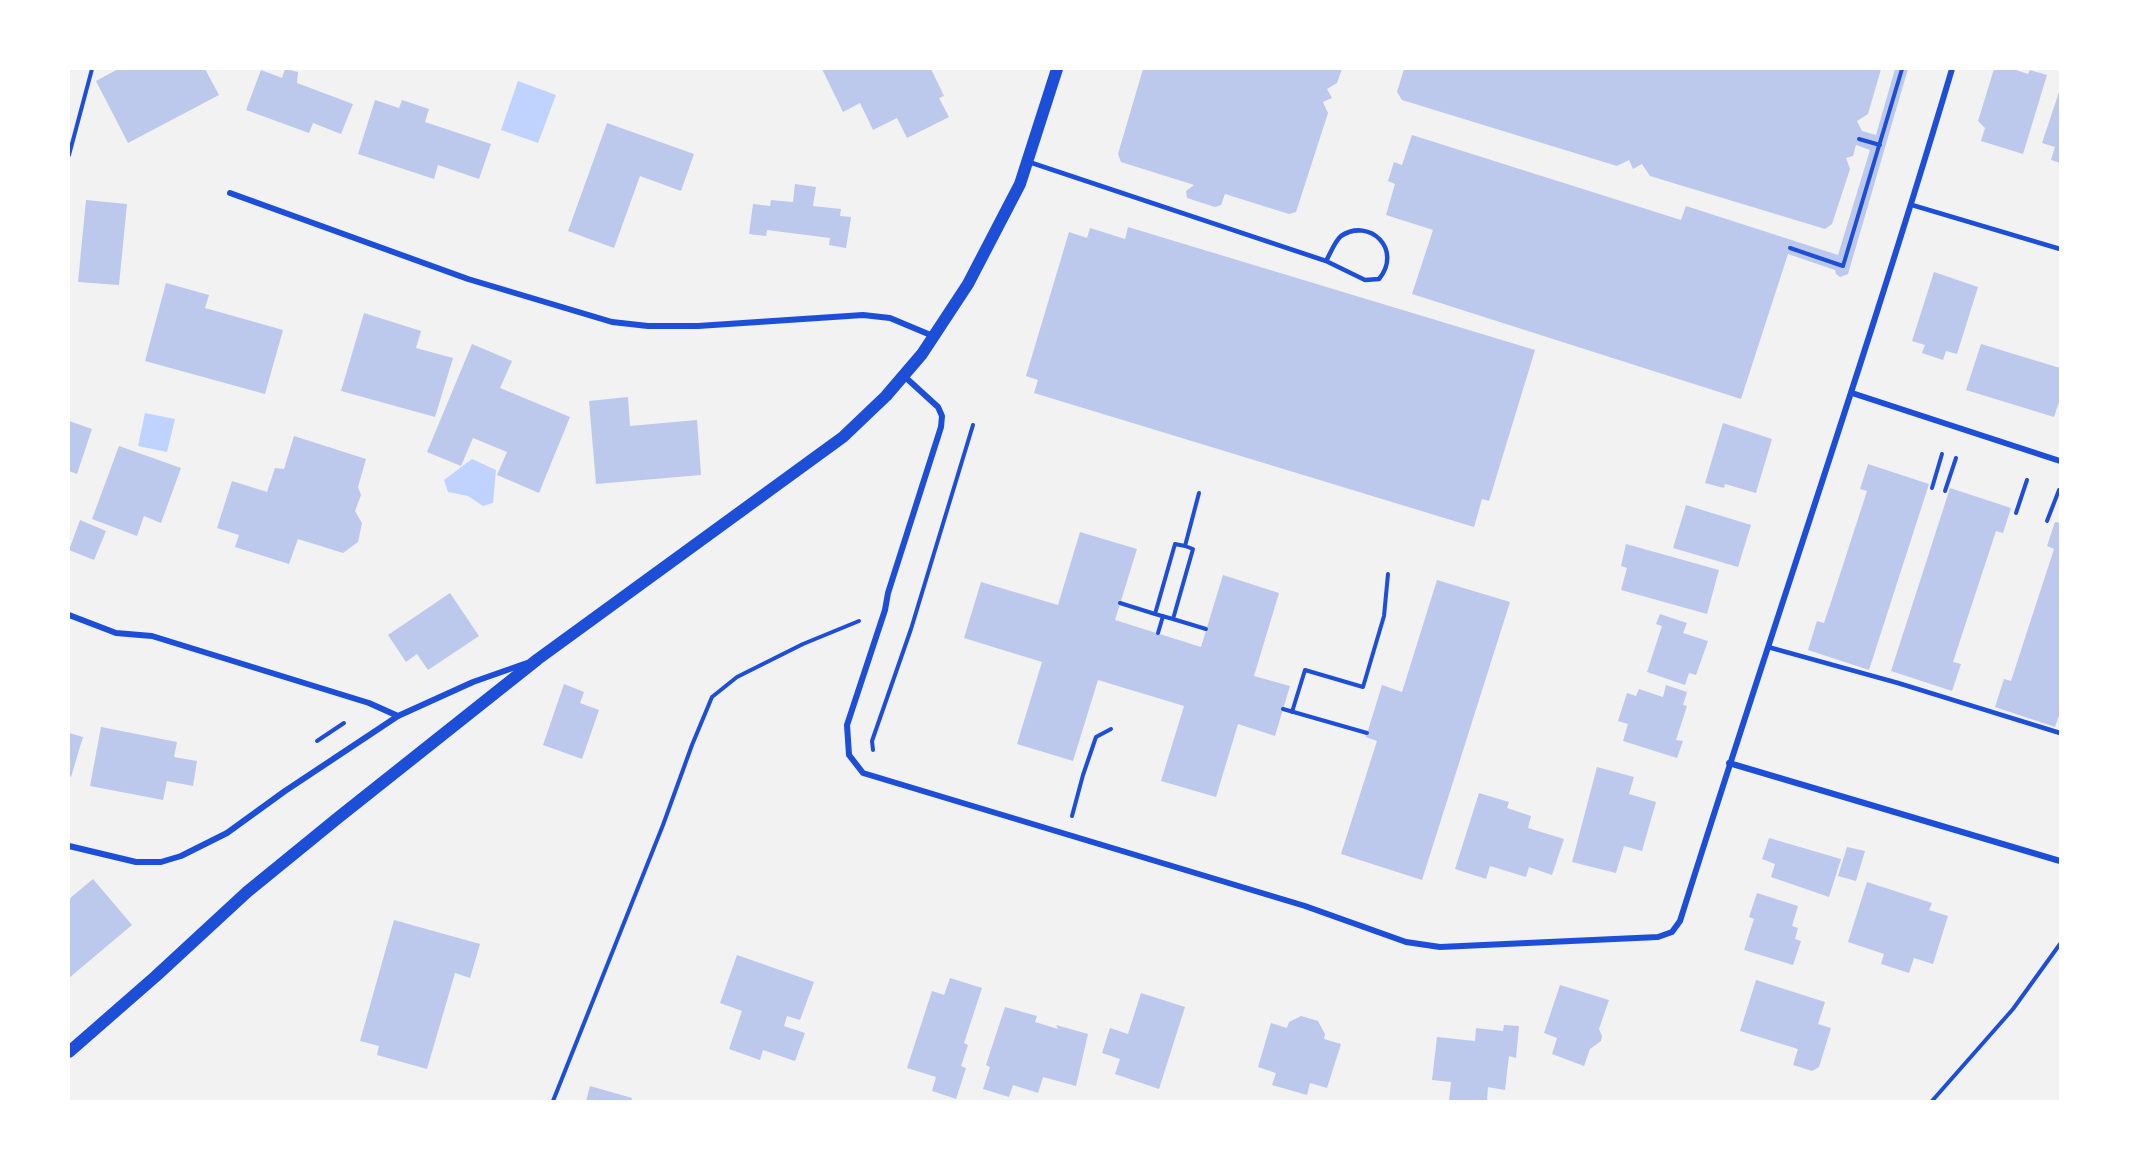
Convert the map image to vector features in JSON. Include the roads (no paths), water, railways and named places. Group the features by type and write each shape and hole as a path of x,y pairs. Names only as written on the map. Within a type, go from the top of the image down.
{"main road":[{"path":"69,1052 247,892 339,817 538,659 843,437 904,376 968,284 1014,196 1057,69"}],"street":[{"path":"904,376 938,407 942,416 930,464 847,725 849,755 863,773 1305,906 1406,942 1440,947 1658,937 1672,932 1680,921 1852,393 1912,205 1952,69"},
{"path":"230,193 468,279 612,322 648,326 698,326 863,315 890,318 934,336"},
{"path":"1852,393 2060,461"},
{"path":"69,615 116,633 152,636 369,703 398,716"},
{"path":"69,846 136,862 161,862 181,856 228,833 285,791 398,716 473,682 538,659"},
{"path":"1730,763 2060,861"}],"lane":[{"path":"1027,162 1326,261 1365,280 1379,279 1386,270 1388,257 1384,243 1371,232 1355,231 1340,237 1326,261"},
{"path":"1912,205 2060,249"},
{"path":"1768,647 1898,683 2060,733"}],"water":[{"path":"518,81 556,95 538,143 501,130"},
{"path":"145,413 175,419 167,452 138,446"},
{"path":"472,459 496,470 493,503 483,506 468,496 448,492 444,480"}]}
